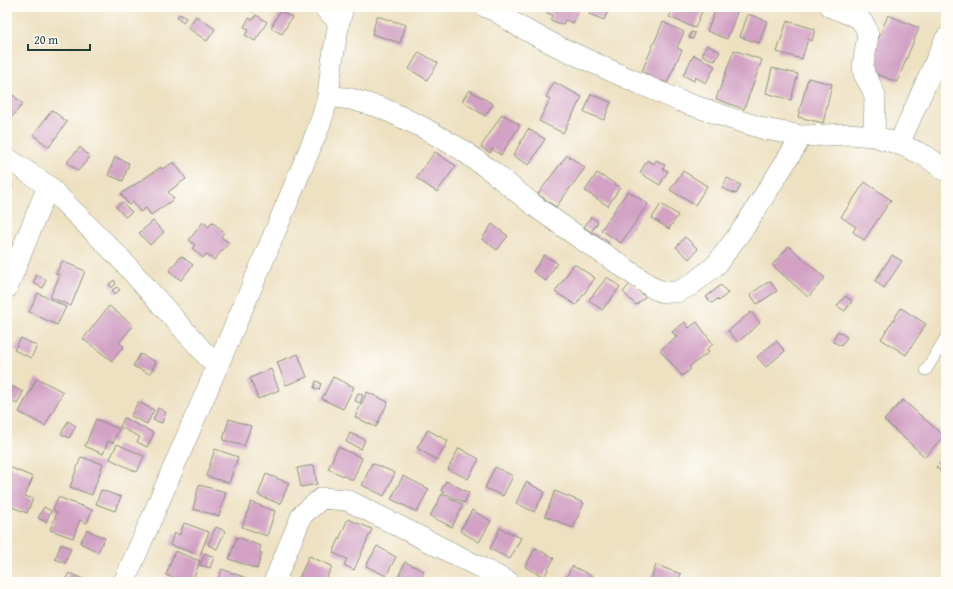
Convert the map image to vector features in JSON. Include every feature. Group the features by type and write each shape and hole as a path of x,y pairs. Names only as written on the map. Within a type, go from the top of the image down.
{"street":[{"path":"124,582 262,263 323,115 328,96 332,62 341,15 324,7"},
{"path":"486,7 496,11 520,27 611,71 680,101 733,120 765,129 802,136 848,134 874,136 899,144 926,156 946,171"},
{"path":"831,7 859,18 866,26 868,35 863,65 864,74 875,96 874,136"},
{"path":"899,144 946,38"},
{"path":"328,96 351,99 382,108 462,150 494,173 536,207 581,239 653,288 663,292 677,292 691,285 716,266 745,226 802,136"},
{"path":"7,158 48,186 119,257 217,367"},
{"path":"7,288 48,186"},
{"path":"274,582 302,515 322,498 347,500 509,582"}],"lane":[{"path":"926,370 946,337"}],"building":[{"path":"245,7 256,7 253,12"},
{"path":"549,7 580,7 573,23 565,20 563,25 550,20 553,15 547,13"},
{"path":"592,7 609,8 604,20 589,14"},
{"path":"669,7 700,7 699,10 702,11 695,28 669,17 672,12 668,10"},
{"path":"717,7 739,7 727,39 707,31"},
{"path":"280,11 292,17 282,34 271,28"},
{"path":"180,14 186,18 183,22 177,17"},
{"path":"748,14 767,21 759,43 740,37"},
{"path":"256,15 267,22 255,41 245,35 249,29 244,27 249,18 253,20"},
{"path":"888,15 919,28 897,82 866,70"},
{"path":"196,16 215,29 207,41 188,28"},
{"path":"377,16 406,25 400,43 372,34"},
{"path":"787,21 815,29 812,41 808,39 802,59 777,52"},
{"path":"663,22 684,32 677,48 682,50 667,83 662,81 660,84 646,78 648,74 642,71"},
{"path":"691,32 695,33 693,39 689,38"},
{"path":"707,45 720,52 715,61 702,55"},
{"path":"734,50 762,60 744,109 716,99"},
{"path":"419,52 438,63 427,80 409,69"},
{"path":"694,55 715,66 706,83 695,77 694,81 683,75"},
{"path":"772,68 798,74 791,100 766,93"},
{"path":"808,78 832,84 823,123 798,117"},
{"path":"554,82 582,97 563,133 539,121 550,99 546,97"},
{"path":"7,90 12,94 7,101"},
{"path":"469,90 493,104 485,116 462,101"},
{"path":"591,94 611,102 604,120 584,112"},
{"path":"13,95 23,104 11,118 7,115 7,102"},
{"path":"52,110 67,122 49,147 33,135"},
{"path":"502,114 520,125 501,155 492,149 490,153 481,147"},
{"path":"528,129 545,139 529,165 513,156"},
{"path":"80,147 90,157 78,171 67,162"},
{"path":"435,152 456,166 437,192 416,178"},
{"path":"567,155 585,168 556,207 538,194"},
{"path":"115,157 129,163 123,181 108,175"},
{"path":"647,160 654,164 656,160 665,165 663,169 668,171 660,185 640,173"},
{"path":"174,162 186,179 168,192 174,199 151,215 146,208 140,212 133,202 129,205 121,194 161,167 162,169"},
{"path":"683,171 707,186 695,205 670,190"},
{"path":"597,173 620,187 608,206 585,191"},
{"path":"727,178 741,185 736,194 722,188"},
{"path":"7,181 13,185 7,194"},
{"path":"865,182 891,200 864,240 853,232 856,227 841,217"},
{"path":"628,191 648,204 621,243 601,230"},
{"path":"122,202 132,212 125,217 116,207"},
{"path":"661,204 678,215 669,229 652,218"},
{"path":"591,217 598,222 591,232 584,227"},
{"path":"153,221 164,232 150,245 139,233"},
{"path":"203,222 209,227 212,222 224,232 221,237 229,243 214,260 206,254 203,258 192,248 195,245 189,240"},
{"path":"492,224 508,236 497,250 482,239"},
{"path":"593,232 609,242 606,247 590,237"},
{"path":"685,237 698,249 689,259 676,247"},
{"path":"7,239 12,241 9,249 7,248"},
{"path":"789,246 825,278 808,297 772,265"},
{"path":"544,255 557,263 546,281 533,272"},
{"path":"892,255 902,261 884,288 875,281"},
{"path":"181,256 193,265 181,280 169,271"},
{"path":"62,261 85,271 71,306 50,297 60,275 56,274"},
{"path":"574,264 595,278 576,305 555,292"},
{"path":"37,275 46,279 43,288 33,283"},
{"path":"607,277 620,287 602,310 589,300"},
{"path":"114,280 116,284 111,288 109,284"},
{"path":"770,281 777,291 757,304 750,294"},
{"path":"631,283 645,297 636,305 623,292"},
{"path":"721,285 728,293 719,301 717,299 712,303 706,297"},
{"path":"117,287 120,290 115,294 112,290"},
{"path":"38,293 66,307 57,325 29,312"},
{"path":"845,296 852,301 845,311 837,306"},
{"path":"109,306 133,325 119,343 124,346 112,361 83,339"},
{"path":"901,308 926,324 906,355 881,339"},
{"path":"751,312 760,323 738,342 728,331"},
{"path":"685,322 689,328 697,322 713,344 706,350 709,352 689,367 691,369 682,376 660,350 677,337 672,332"},
{"path":"838,331 847,337 841,346 832,341"},
{"path":"21,338 37,346 31,358 14,350"},
{"path":"776,341 785,351 766,367 757,357"},
{"path":"140,354 156,362 150,374 133,366"},
{"path":"298,354 307,377 286,385 277,362"},
{"path":"271,369 279,390 258,399 250,378"},
{"path":"333,377 354,387 343,409 322,399"},
{"path":"37,378 63,392 45,426 19,412"},
{"path":"316,381 321,383 319,390 314,388"},
{"path":"7,384 23,392 17,404 7,399"},
{"path":"367,392 388,402 376,427 355,417"},
{"path":"358,393 363,395 360,403 355,401"},
{"path":"903,400 944,436 925,457 884,420"},
{"path":"138,402 154,410 147,424 131,416"},
{"path":"158,408 166,412 162,423 153,420"},
{"path":"124,418 154,433 147,447 137,442 140,437 120,427"},
{"path":"96,419 119,429 113,443 108,441 103,454 85,446"},
{"path":"229,419 251,426 244,446 223,440"},
{"path":"68,421 76,426 69,438 61,434"},
{"path":"428,430 448,441 437,460 417,448"},
{"path":"350,433 365,440 361,449 346,442"},
{"path":"117,444 144,456 137,472 110,459"},
{"path":"338,447 362,458 353,480 328,469"},
{"path":"459,448 479,459 468,479 448,469"},
{"path":"215,449 238,457 229,483 206,476"},
{"path":"946,456 946,477 936,467"},
{"path":"81,457 103,464 92,495 70,487"},
{"path":"372,463 395,473 384,496 362,485"},
{"path":"314,465 317,484 301,487 297,468"},
{"path":"7,466 33,477 25,496 33,499 27,513 7,505"},
{"path":"495,467 513,476 503,496 485,488"},
{"path":"266,474 289,483 280,504 258,495"},
{"path":"403,476 429,489 417,512 391,499"},
{"path":"446,481 469,493 464,503 441,491"},
{"path":"526,482 545,492 534,512 516,503"},
{"path":"199,485 226,492 219,516 193,509"},
{"path":"101,490 121,497 115,511 96,504"},
{"path":"555,491 584,503 573,528 545,516"},
{"path":"442,494 463,505 452,527 430,516"},
{"path":"58,497 92,510 87,523 80,520 73,538 50,530 57,512 53,510"},
{"path":"251,502 275,511 267,536 242,527"},
{"path":"44,507 51,511 46,522 38,518"},
{"path":"472,510 491,521 479,542 460,531"},
{"path":"348,519 372,529 354,570 344,565 347,559 333,553"},
{"path":"184,523 209,532 200,555 170,545 174,533 180,535"},
{"path":"216,527 225,531 217,549 208,545"},
{"path":"500,528 521,538 510,559 490,549"},
{"path":"87,530 105,538 98,552 80,543"},
{"path":"237,537 261,546 259,552 262,553 257,569 229,559"},
{"path":"61,544 71,548 65,563 55,559"},
{"path":"377,546 396,557 386,576 366,566"},
{"path":"535,548 554,558 544,577 525,567"},
{"path":"175,551 200,561 192,582 184,582 166,575"},
{"path":"205,553 214,557 210,568 200,565"},
{"path":"309,556 332,566 325,582 307,582 299,578"},
{"path":"405,562 424,571 419,582 396,582"},
{"path":"656,565 681,574 678,582 650,582"},
{"path":"572,566 592,576 589,582 564,582"},
{"path":"222,569 246,578 245,582 217,582"},
{"path":"69,573 90,582 64,582"}]}
